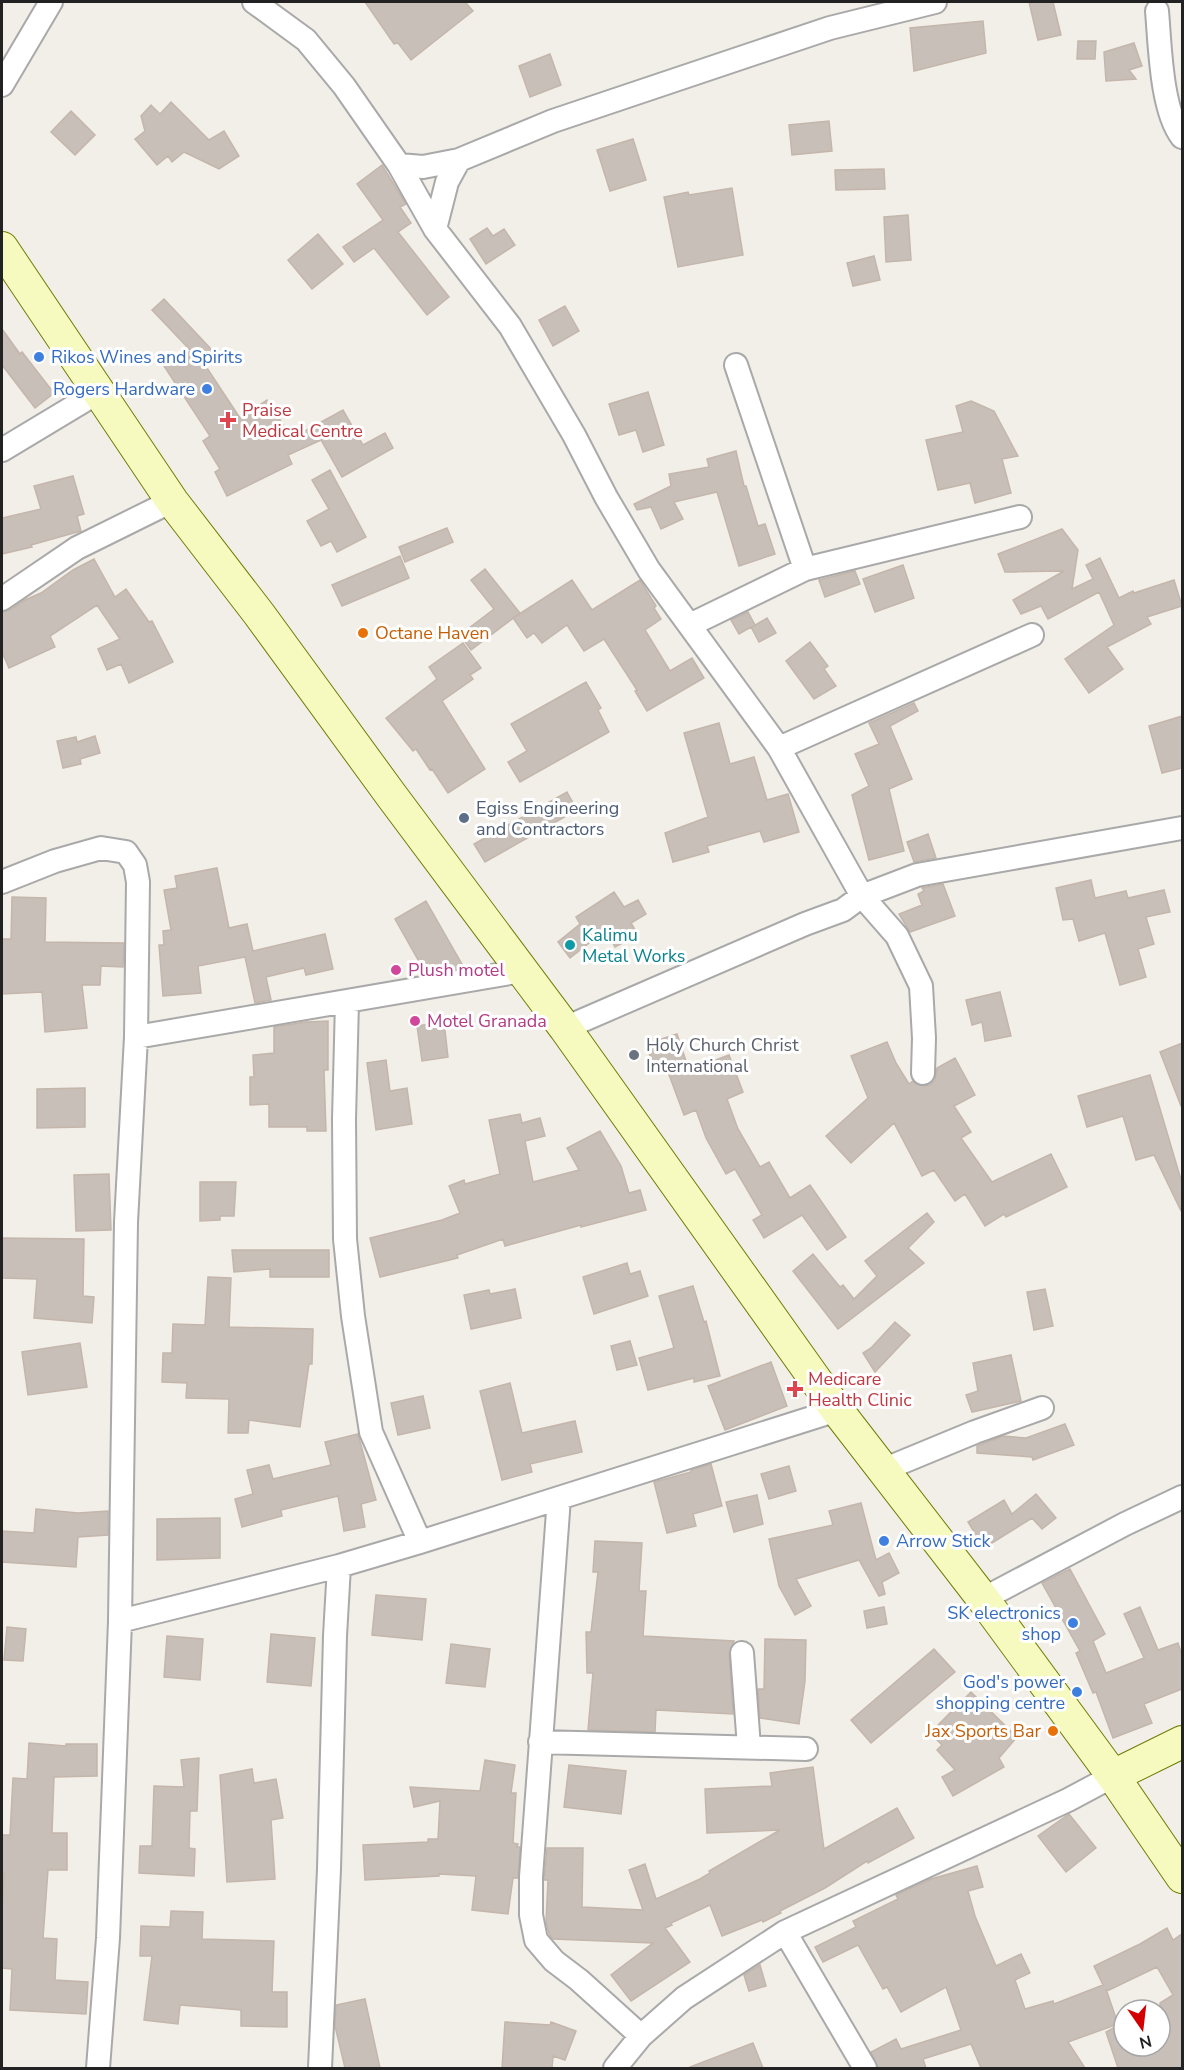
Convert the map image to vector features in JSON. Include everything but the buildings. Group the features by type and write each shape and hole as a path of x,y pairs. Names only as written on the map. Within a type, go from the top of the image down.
{"street":[{"path":"2,85 51,2"},
{"path":"254,2 306,40 344,86 399,165 435,229 510,326 644,561 779,748 862,896 897,936 921,986 924,1038 923,1073"},
{"path":"399,165 423,167 459,160 553,121 830,28 935,2"},
{"path":"1157,11 1164,84 1175,128 1182,137"},
{"path":"435,229 447,182 459,160"},
{"path":"2,248 172,501 266,624 565,1028 837,1410 983,1599 1113,1776 1182,1877"},
{"path":"736,365 805,569"},
{"path":"2,450 100,391"},
{"path":"2,599 76,548 172,501"},
{"path":"690,625 805,569 1020,517"},
{"path":"779,748 1032,635"},
{"path":"565,1028 805,924 843,910 862,896 917,875 1182,828"},
{"path":"2,882 55,861 101,848 126,852 135,865 138,882 136,1037 126,1222 120,1621 103,2067"},
{"path":"136,1037 522,971"},
{"path":"347,1002 345,1239 353,1316 372,1432 420,1542"},
{"path":"883,1470 975,1432 1042,1408"},
{"path":"120,1621 339,1566 837,1410"},
{"path":"983,1599 1125,1524 1182,1497"},
{"path":"559,1498 531,1876 531,1915 536,1940 554,1961 579,1980 641,2036"},
{"path":"320,2068 339,1566"},
{"path":"742,1653 749,1747"},
{"path":"540,1742 806,1749"},
{"path":"615,2068 641,2036 684,1998 784,1932 1068,1800 1182,1743"},
{"path":"784,1932 865,2068"}],"place":[{"name":"Rikos Wines and Spirits","path":"39,357"},
{"name":"Rogers Hardware","path":"207,389"},
{"name":"Praise Medical Centre","path":"228,420"},
{"name":"Octane Haven","path":"363,633"},
{"name":"Egiss Engineering and Contractors","path":"464,818"},
{"name":"Kalimu Metal Works","path":"570,945"},
{"name":"Plush motel","path":"396,970"},
{"name":"Motel Granada","path":"415,1021"},
{"name":"Holy Church Christ International","path":"634,1055"},
{"name":"Medicare Health Clinic","path":"795,1389"},
{"name":"Arrow Stick","path":"884,1541"},
{"name":"SK electronics shop","path":"1073,1623"},
{"name":"God's power shopping centre","path":"1077,1692"},
{"name":"Jax Sports Bar","path":"1053,1731"}]}
